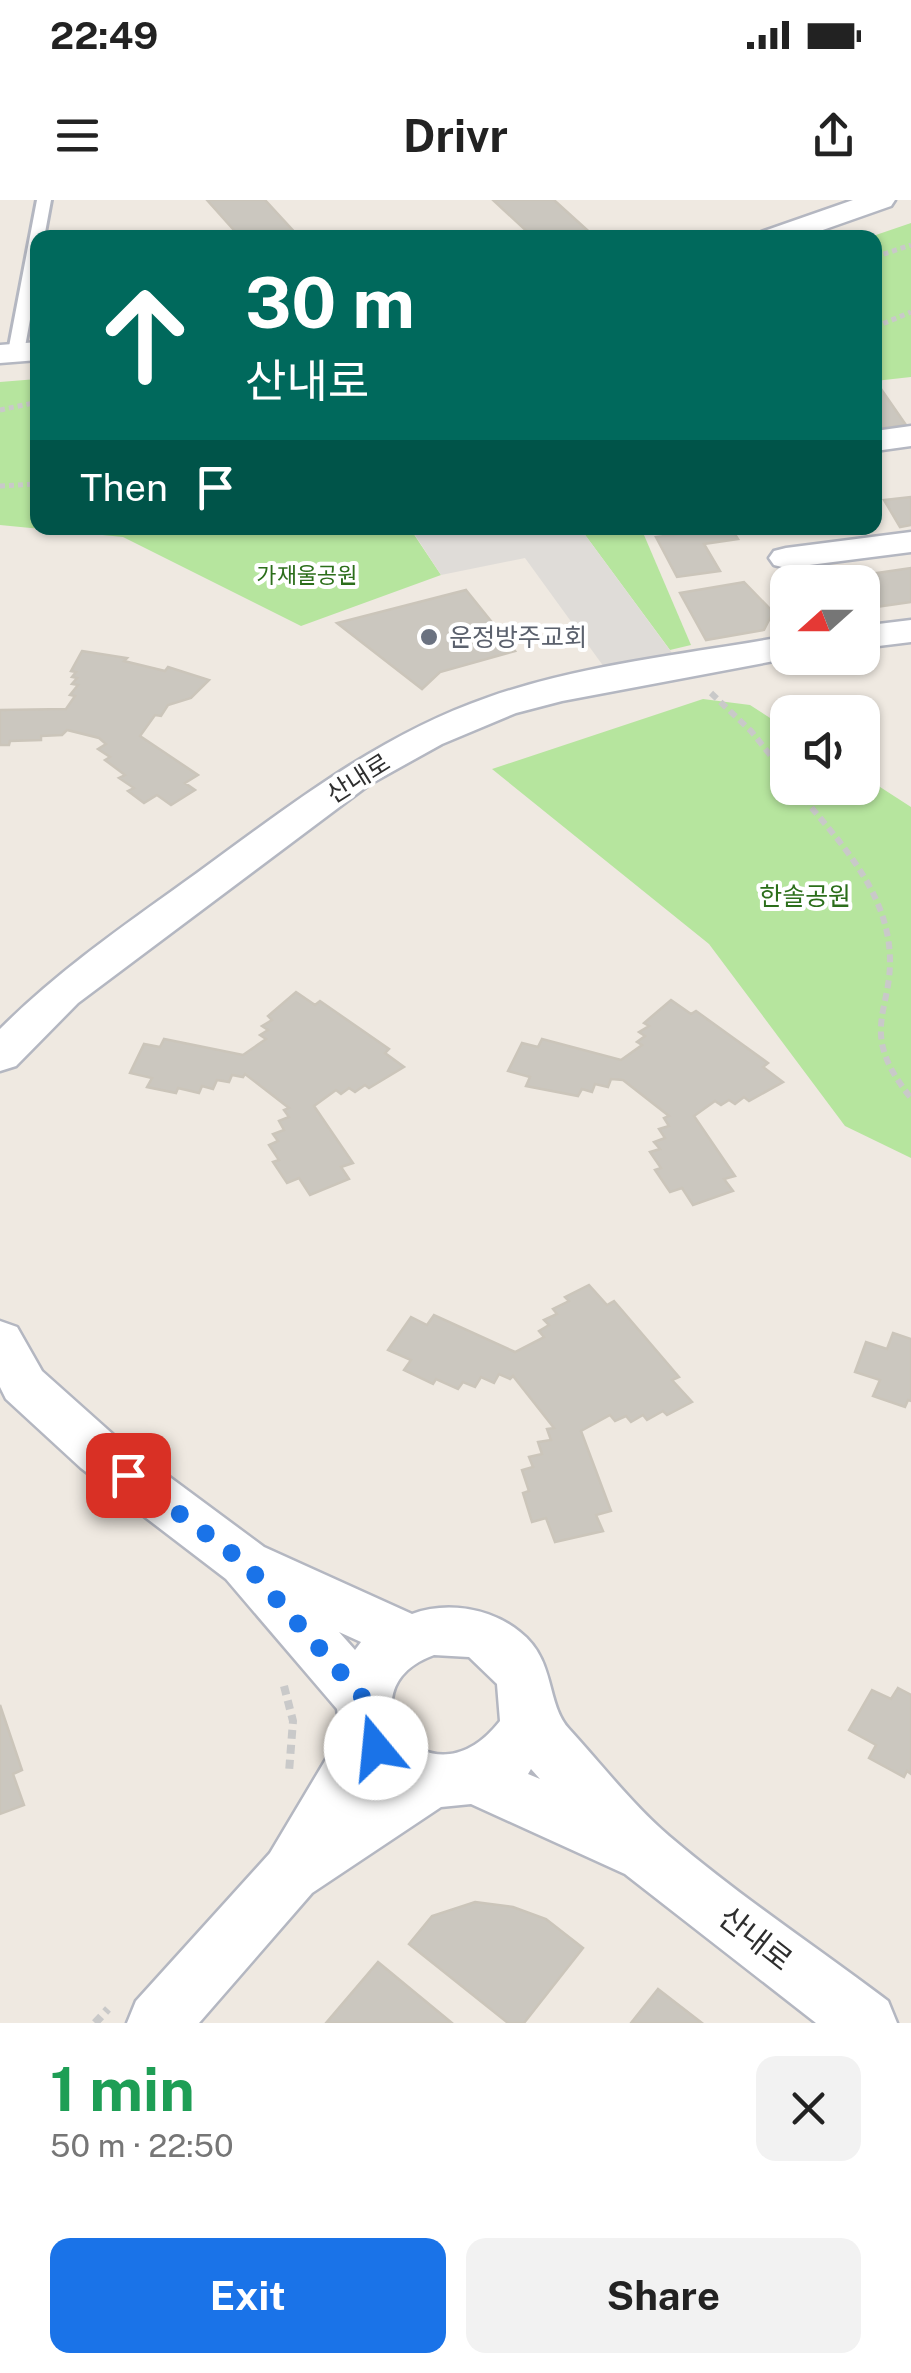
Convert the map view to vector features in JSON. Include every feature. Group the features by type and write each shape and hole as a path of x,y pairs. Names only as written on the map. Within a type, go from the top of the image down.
{"street":[{"path":"794,230 881,200"},
{"path":"882,440 911,436"},
{"path":"772,535 790,565"},
{"path":"814,565 911,542"},
{"path":"880,635 911,631"},
{"name":"산내로","path":"0,1055 62,992 356,775 429,736 503,706 680,664 770,650"},
{"path":"0,1341 24,1385 98,1453 245,1563 408,1638"},
{"path":"245,1563 366,1718 394,1766 419,1779 453,1779 646,1854"},
{"path":"139,2009 291,1873 453,1779 508,1757 528,1725 530,1700 524,1676 508,1656 488,1640 448,1631 408,1638 386,1653 370,1674 366,1718 291,1873"},
{"path":"528,1725 646,1854"},
{"name":"산내로","path":"646,1854 866,2023"}],"lane":[{"path":"39,230 44,200"},
{"path":"18,352 30,282"}],"path":[{"path":"882,255 911,245"},
{"path":"882,324 911,312"},
{"path":"0,410 30,404"},
{"path":"0,486 30,484"},
{"path":"680,664 751,731 770,755"},
{"path":"809,805 858,867 884,918 891,958 881,993 877,1033 884,1065 911,1098"},
{"path":"281,1671 292,1721 288,1784"},
{"path":"95,2023 139,2009"}],"green space":[{"path":"911,223 911,377 882,380 882,233"},
{"name":"가재울공원","path":"30,380 30,528 0,525 0,382"},
{"name":"가재울공원","path":"102,535 414,535 441,575 301,626 123,537"},
{"path":"585,535 644,535 691,645 670,650"},
{"name":"한솔공원","path":"703,699 750,705 770,718 770,805 880,805 880,787 911,807 911,1158 845,1126 709,944 492,769"}],"shaded area":[{"path":"415,535 585,535 680,664 612,678 525,558 441,575"}],"building":[{"path":"207,200 265,200 293,230 234,230"},
{"path":"493,200 554,200 587,230 525,230"},
{"path":"882,390 906,425 882,428"},
{"path":"911,497 911,525 900,527 884,500"},
{"path":"735,535 738,539 704,544 720,571 677,577 656,537"},
{"path":"911,568 911,602 880,606 880,573"},
{"path":"744,582 770,609 770,618 764,630 706,640 680,593"},
{"name":"운정방주교회","path":"466,590 515,651 440,672 422,689 337,623"},
{"path":"82,651 127,658 124,661 165,671 168,667 209,680 191,698 168,705 161,716 155,715 140,736 198,775 185,783 195,790 171,805 157,795 144,803 128,791 134,788 119,778 125,775 105,760 110,757 98,749 106,744 99,738 67,730 62,735 41,736 41,740 0,745 0,710 66,709 78,685 72,684 77,678 72,677 76,672 71,671"},
{"path":"296,992 315,1005 320,1001 389,1049 385,1053 404,1067 369,1088 365,1085 355,1092 349,1088 341,1094 336,1090 314,1106 353,1163 341,1167 349,1179 310,1195 299,1178 287,1183 273,1162 279,1160 269,1145 278,1141 273,1134 284,1130 279,1121 289,1117 284,1110 289,1108 245,1074 232,1075 229,1082 217,1080 213,1089 202,1086 199,1093 178,1088 176,1093 147,1087 152,1078 130,1073 144,1044 160,1047 164,1039 243,1055 266,1039 260,1035 268,1030 262,1026 272,1020 268,1016"},
{"path":"671,1000 691,1014 696,1011 768,1063 763,1067 783,1082 749,1101 744,1097 735,1104 729,1100 721,1105 715,1101 694,1116 735,1176 724,1179 733,1191 693,1205 682,1188 670,1192 655,1170 661,1168 650,1152 660,1149 654,1142 665,1138 659,1129 669,1126 664,1118 669,1116 623,1080 611,1079 608,1087 595,1084 592,1092 582,1089 578,1096 526,1086 530,1077 508,1071 522,1043 538,1047 542,1039 621,1060 642,1045 637,1042 645,1036 639,1032 649,1026 644,1023"},
{"path":"589,1285 607,1305 614,1301 679,1377 672,1380 692,1402 647,1420 643,1415 631,1422 626,1416 615,1421 610,1415 581,1431 611,1511 596,1515 603,1531 555,1542 546,1518 532,1522 523,1493 529,1491 522,1470 533,1467 529,1457 542,1454 538,1442 551,1440 547,1429 554,1428 513,1376 510,1379 499,1374 494,1383 481,1377 475,1387 463,1382 458,1389 436,1379 433,1384 404,1370 411,1360 388,1350 411,1317 427,1325 434,1315 515,1352 544,1337 539,1331 549,1325 544,1320 557,1314 553,1309 569,1301 565,1297"},
{"path":"893,1333 911,1339 911,1401 905,1407 873,1396 880,1380 855,1372 866,1342 887,1349"},
{"path":"898,1688 911,1695 911,1774 907,1771 904,1777 869,1758 876,1745 849,1730 872,1690 891,1699"},
{"path":"0,1705 22,1770 13,1774 24,1805 0,1814"},
{"path":"475,1902 513,1907 546,1919 583,1948 524,2023 508,2023 409,1944 432,1916"},
{"path":"378,1962 452,2023 326,2023"},
{"path":"658,1989 702,2023 631,2023"}],"place":[{"name":"운정방주교회","path":"429,637"}],"route":[{"path":"128,1475 245,1563 363,1698 362,1725 376,1748"}]}
